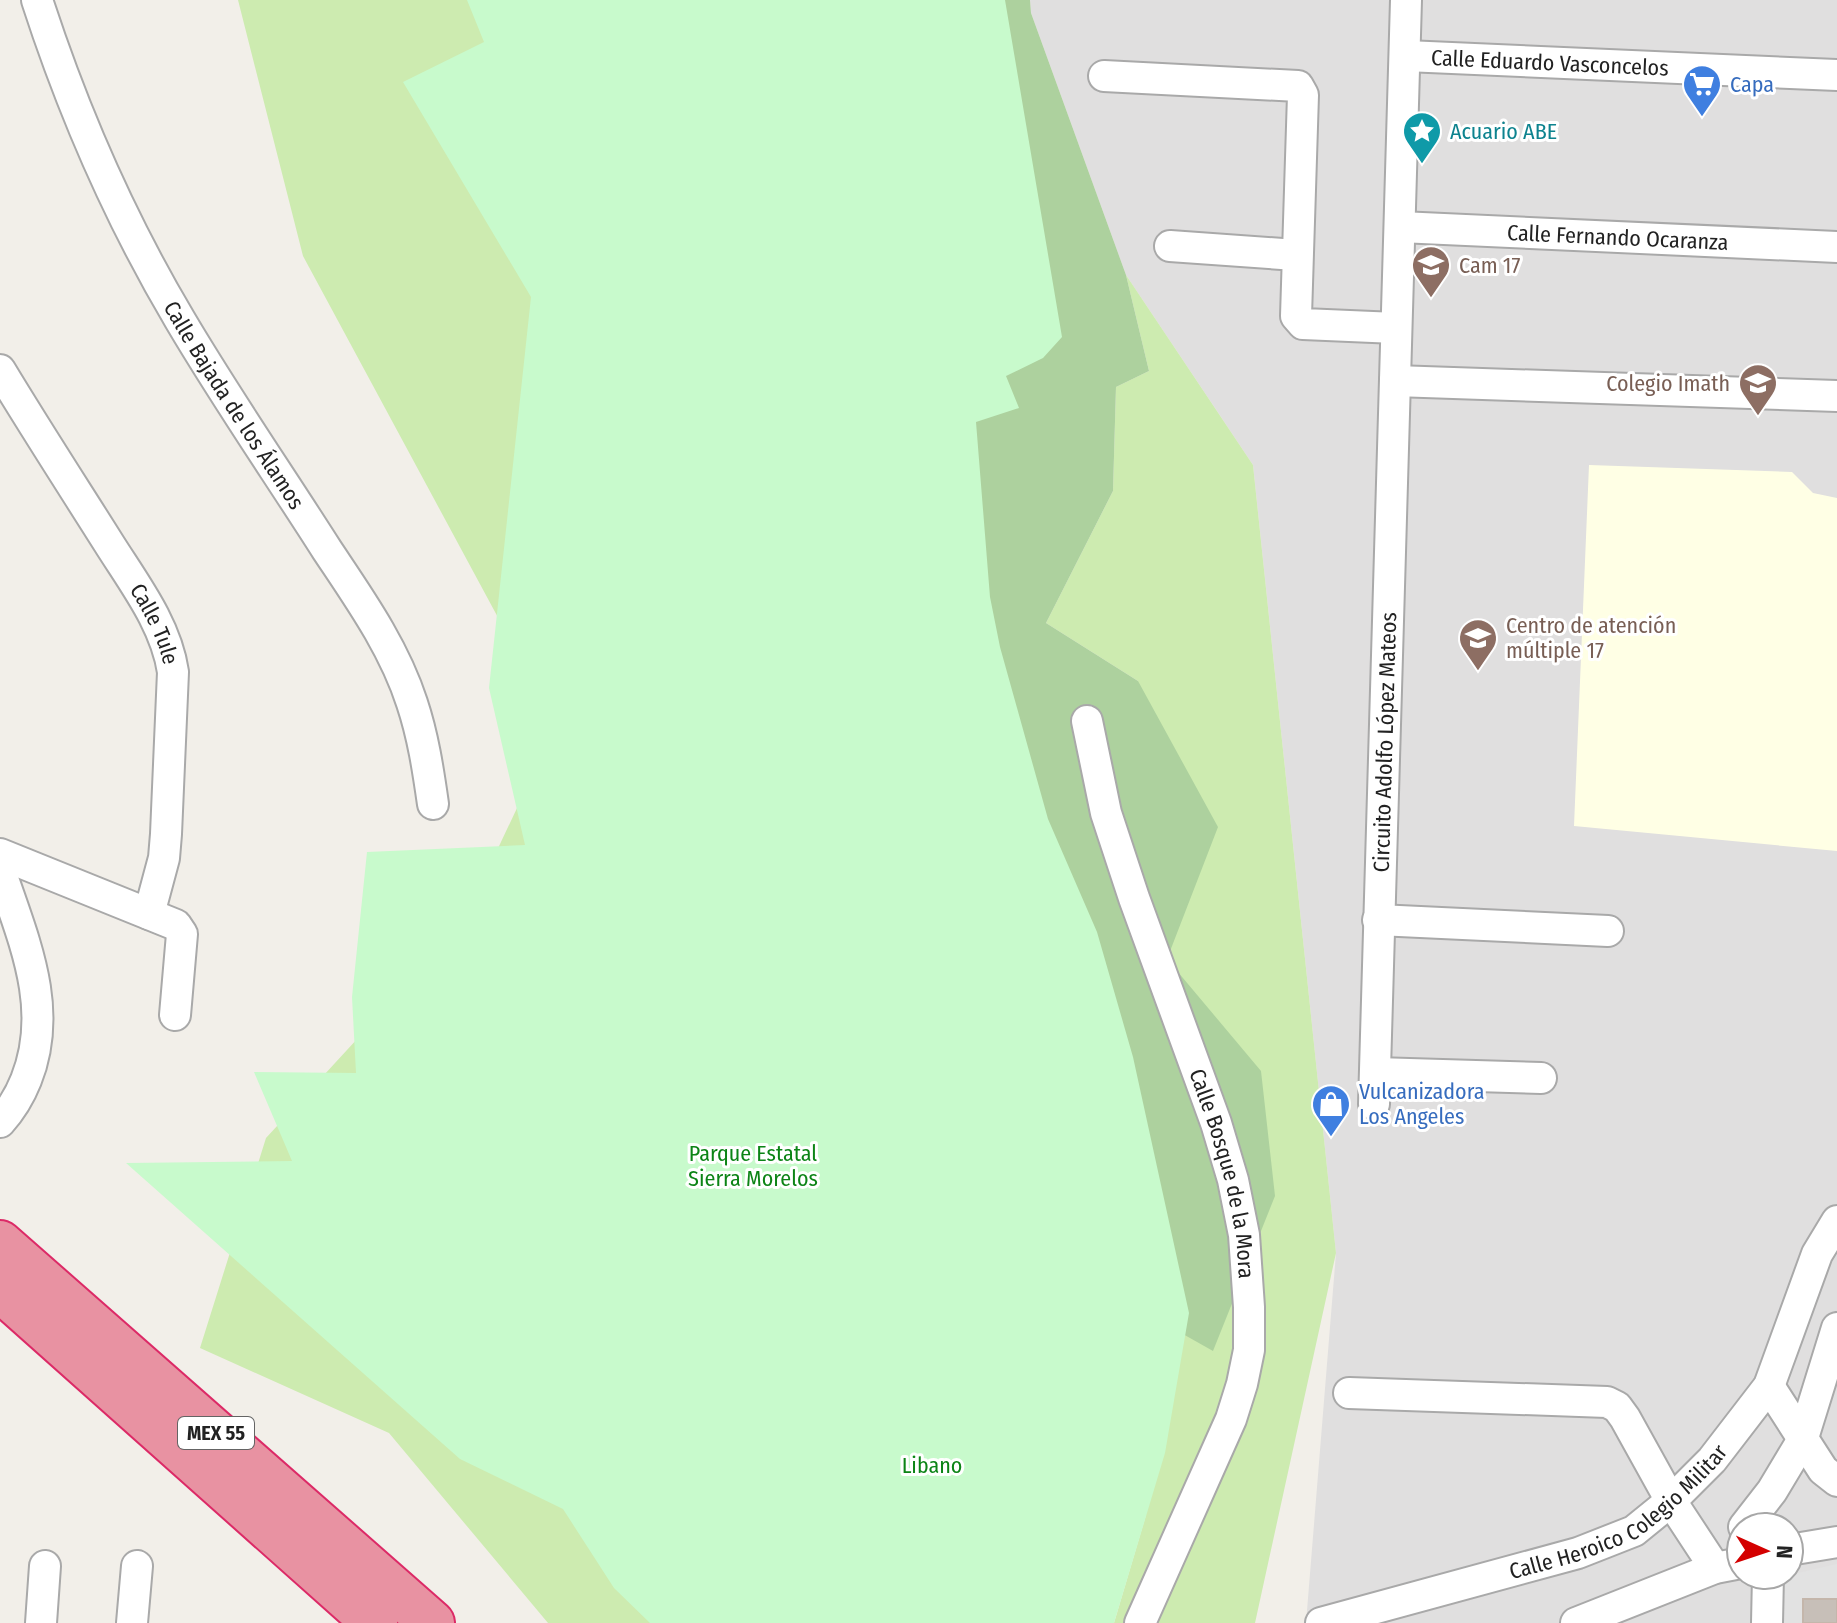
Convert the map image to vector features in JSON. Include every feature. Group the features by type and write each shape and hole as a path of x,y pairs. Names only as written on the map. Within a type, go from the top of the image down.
{"highway":[{"name":"MEX 55","path":"0,1243 432,1623"},
{"name":"MEX 55","path":"0,1289 375,1623"}],"street":[{"name":"Calle Bajada de los Álamos","path":"37,0 77,114 146,259 188,333 394,658 419,727 433,804"},
{"name":"Circuito Adolfo López Mateos","path":"1374,1104 1406,0"},
{"name":"Calle Eduardo Vasconcelos","path":"1406,56 1837,75"},
{"path":"1104,76 1298,86 1303,95 1296,316 1303,324 1396,328"},
{"name":"Calle Fernando Ocaranza","path":"1400,227 1837,247"},
{"path":"1170,246 1296,255"},
{"name":"Calle Tule","path":"0,370 134,584 162,632 171,656 173,682 164,858 149,914"},
{"path":"1395,381 1837,396"},
{"name":"Calle Bosque de la Mora","path":"1087,721 1106,813 1229,1166 1244,1235 1248,1293 1249,1350 1239,1395 1140,1623"},
{"path":"0,854 176,925 182,934 175,1015"},
{"path":"0,870 31,964 38,999 38,1035 20,1094 0,1122"},
{"path":"1378,920 1608,931"},
{"path":"1376,1073 1541,1078"},
{"name":"Calle Heroico Colegio Militar","path":"1321,1623 1578,1553 1634,1531 1671,1501 1712,1460 1769,1386 1817,1254 1837,1221"},
{"path":"1757,1511 1802,1441 1837,1328"},
{"path":"1769,1386 1802,1441 1823,1470 1837,1481"},
{"path":"1349,1393 1607,1402 1617,1407 1625,1418 1671,1501 1725,1562"},
{"path":"1805,1547 1837,1542"},
{"path":"41,1623 45,1566"},
{"path":"132,1623 137,1566"},
{"path":"1576,1623 1725,1566"},
{"path":"1767,1623 1768,1591"}],"shaded area":[{"path":"1030,0 1837,0 1837,1623 1306,1623 1336,1253 1253,465 1126,275 1031,13"},
{"path":"1589,465 1792,472 1813,493 1837,498 1837,851 1574,826"},
{"path":"1837,1564 1837,1599 1803,1623 1777,1623 1777,1591 1805,1591 1805,1571"}],"green space":[{"name":"Parque Estatal Sierra Morelos","path":"238,0 550,0 1167,959 1138,681 1046,623 1113,491 1116,387 1149,371 1126,275 1253,465 1336,1253 1255,1623 1114,1623 1146,1515 804,1623 548,1623 389,1433 200,1348 266,1138 462,925 556,725 303,256"},
{"name":"Parque Estatal Sierra Morelos","path":"467,0 1005,0 1062,337 1043,358 1006,376 1019,408 976,422 990,597 1000,647 1048,819 1097,932 1133,1057 1189,1313 1165,1453 1114,1623 650,1623 614,1588 563,1509 460,1459 126,1163 292,1161 254,1072 356,1073 352,997 367,852 525,845 489,688 531,297 403,82 484,42"},
{"path":"550,0 1030,0 1031,13 1126,275 1149,371 1116,387 1113,491 1046,623 1138,681 1218,827 1167,959 1261,1071 1275,1196 1213,1351 1135,1307"}],"building":[{"path":"1803,1599 1837,1599 1837,1623 1803,1623"}],"place":[{"name":"Capa","path":"1702,118"},
{"name":"Acuario ABE","path":"1422,165"},
{"name":"Cam 17","path":"1431,299"},
{"name":"Colegio Imath","path":"1758,417"},
{"name":"Centro de atención múltiple 17","path":"1478,672"},
{"name":"Vulcanizadora Los Angeles","path":"1331,1138"}],"park label":[{"name":"Libano","path":"932,1465"}]}
